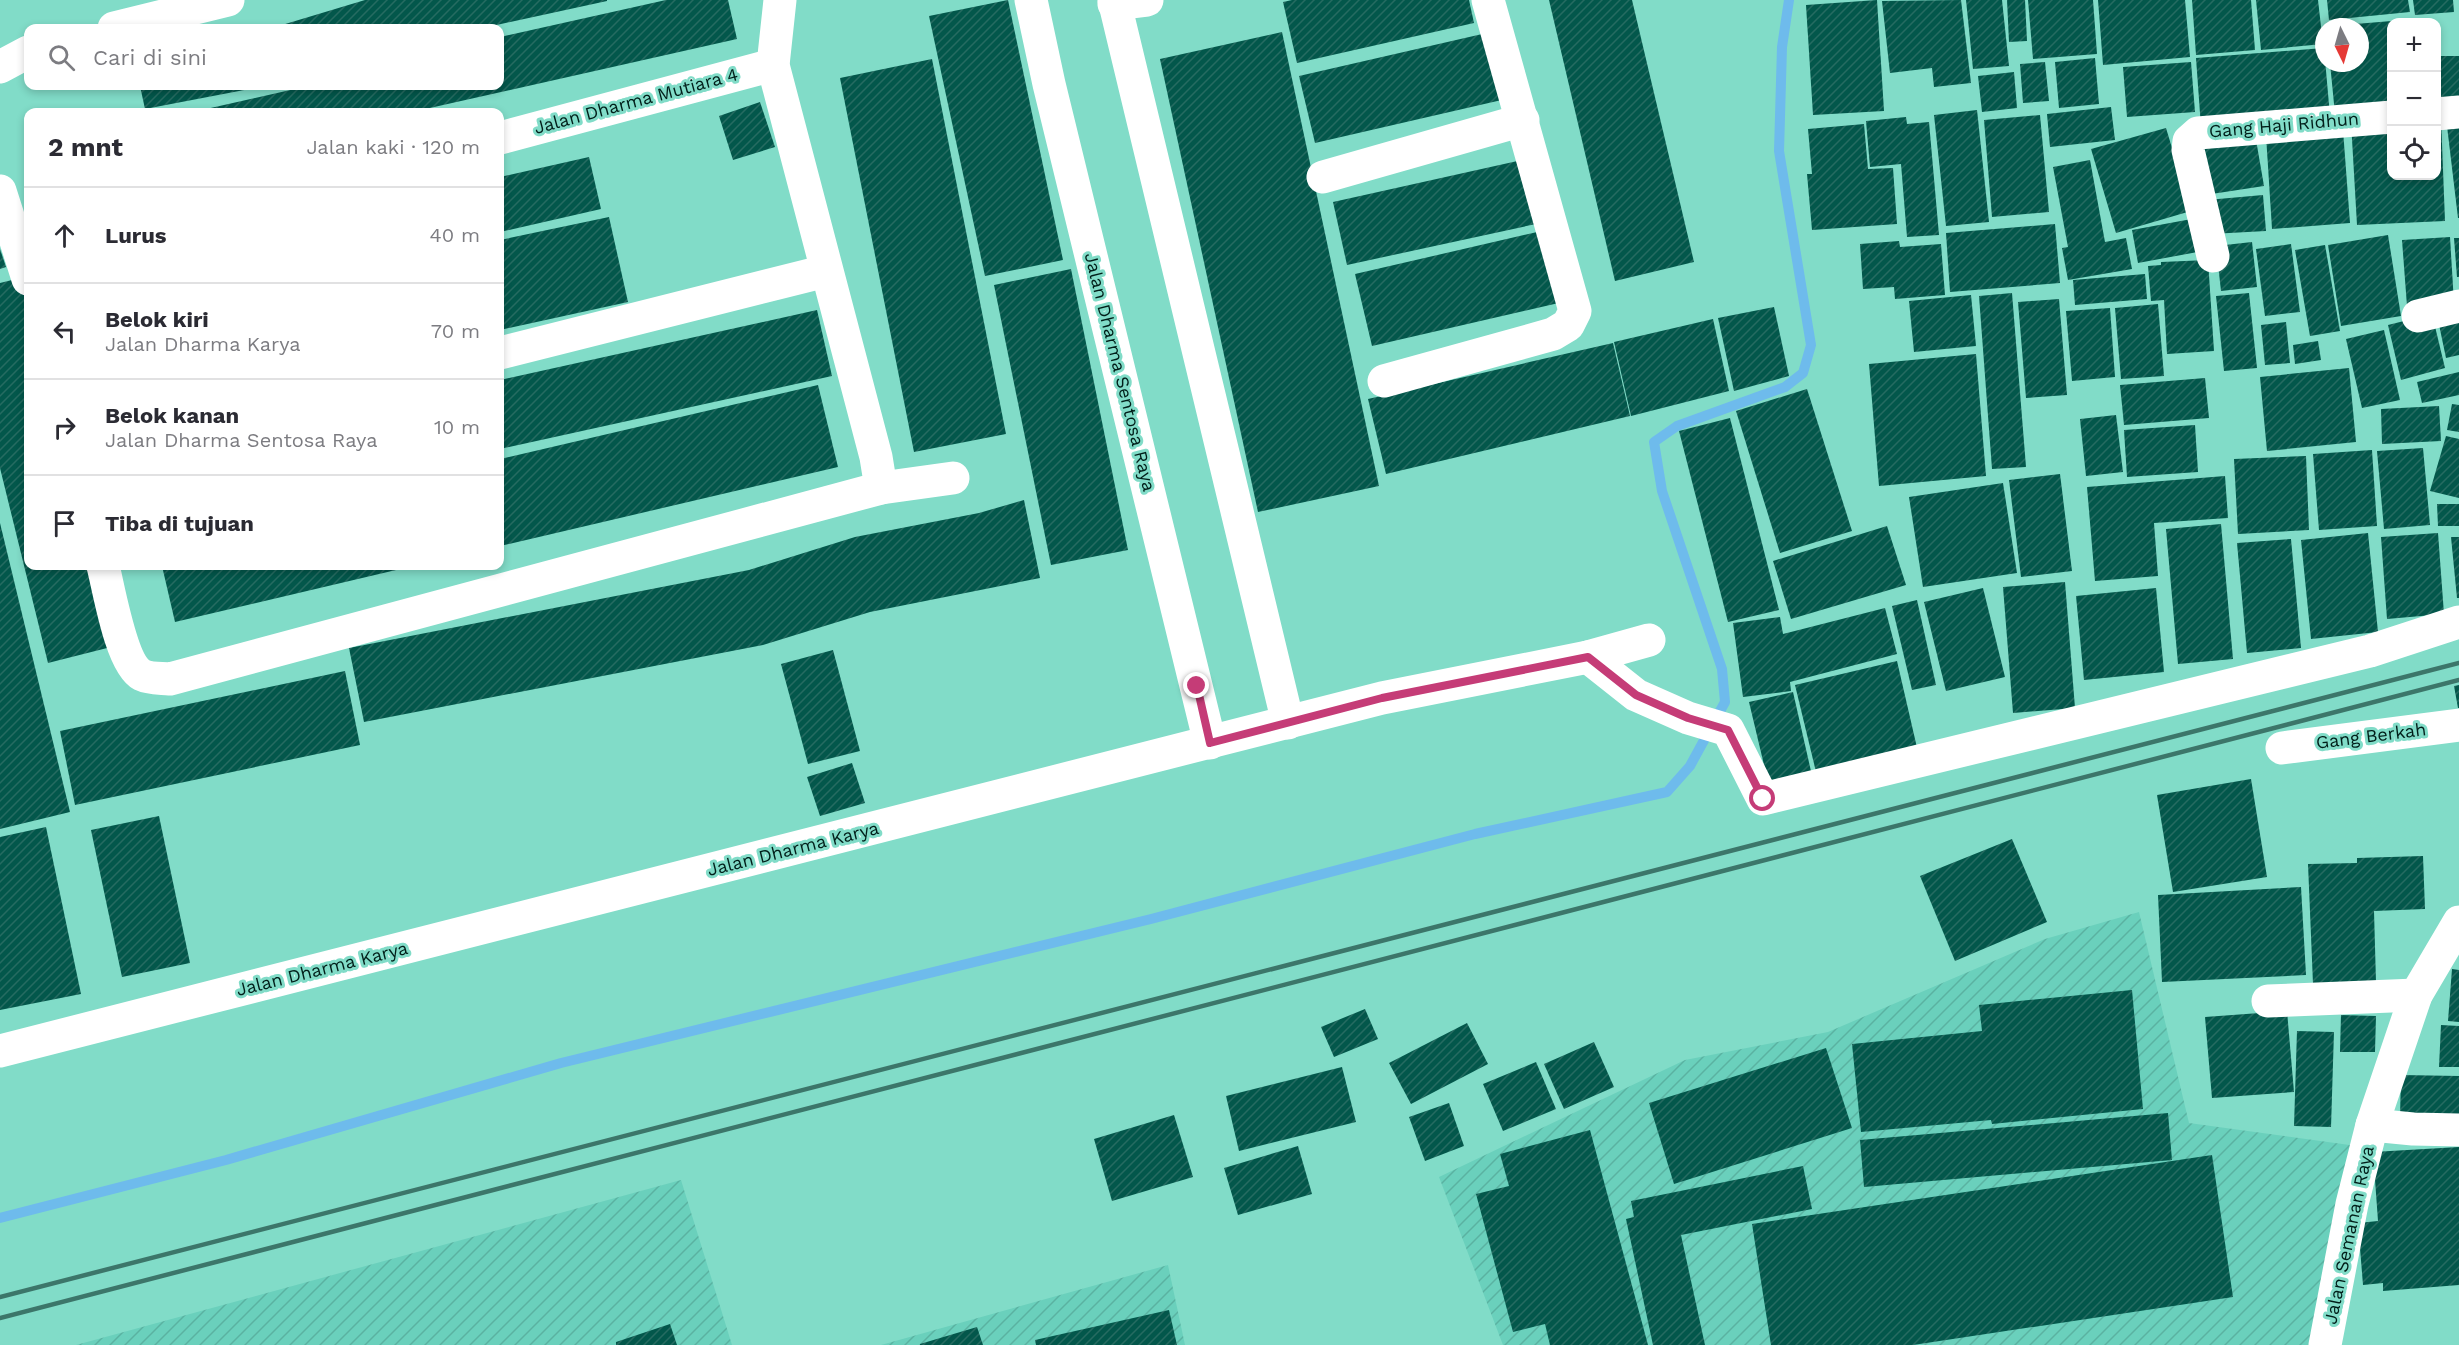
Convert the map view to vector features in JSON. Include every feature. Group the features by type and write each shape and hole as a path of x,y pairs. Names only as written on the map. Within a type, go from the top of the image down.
{"street":[{"path":"130,24 228,0"},
{"path":"780,0 773,65 876,457 881,488"},
{"name":"Jalan Dharma Sentosa Raya","path":"1031,0 1049,84 1210,743"},
{"path":"1147,0 1114,2 1288,723"},
{"path":"1384,381 1553,334 1568,325 1575,311 1488,0"},
{"path":"0,67 24,54"},
{"name":"Jalan Dharma Mutiara 4","path":"504,137 773,65"},
{"path":"2441,114 2459,112"},
{"name":"Gang Haji Ridhun","path":"2213,256 2188,150 2189,141 2198,133 2387,117"},
{"path":"1323,177 1522,120"},
{"path":"0,191 24,260"},
{"path":"504,352 826,271"},
{"path":"2418,316 2459,306"},
{"path":"104,570 125,652 133,667 141,675 170,679 881,488 953,478"},
{"path":"1588,657 1636,695 1718,727 1763,799 2370,651 2459,622"},
{"name":"Jalan Dharma Karya","path":"0,1051 1382,698 1588,657 1649,640"},
{"name":"Gang Berkah","path":"2282,748 2459,725"},
{"name":"Jalan Semanan Raya","path":"2325,1345 2352,1204 2372,1125 2416,995 2459,922"},
{"path":"2268,1001 2416,995"},
{"name":"Jalan Semanan Raya","path":"2372,1125 2459,1130"}],"shaded area":[{"path":"2139,912 2189,1123 2364,1147 2342,1345 1503,1345 1439,1177 1685,1060 1828,1032 2045,939"},
{"path":"681,1180 732,1345 76,1345"},
{"path":"1168,1265 1185,1345 881,1345"}],"building":[{"path":"365,0 607,0 501,24 285,24"},
{"path":"666,0 728,0 737,39 430,108 211,108 290,90 504,90 504,36"},
{"path":"1008,0 1063,260 985,276 929,16"},
{"path":"1292,0 1469,0 1474,23 1297,63 1283,2"},
{"path":"1549,0 1632,0 1694,262 1615,281"},
{"path":"1877,0 1884,111 1813,115 1806,5"},
{"path":"1961,0 1971,83 1934,87 1932,68 1890,73 1882,1"},
{"path":"1966,0 2002,0 2009,66 1973,69"},
{"path":"2007,0 2025,0 2027,41 2009,42"},
{"path":"2028,0 2093,0 2097,54 2033,59"},
{"path":"2098,0 2185,0 2190,57 2103,65"},
{"path":"2192,0 2251,0 2255,50 2196,55"},
{"path":"2256,0 2318,0 2320,18 2315,18 2315,45 2261,50"},
{"path":"2327,0 2408,0 2410,12 2349,18 2329,18"},
{"path":"2413,0 2453,0 2454,12 2415,15"},
{"path":"2387,21 2387,109 2335,114 2331,72 2369,72 2369,23"},
{"path":"1282,32 1379,486 1258,512 1160,59"},
{"path":"1491,32 1506,99 1315,143 1299,76"},
{"path":"2315,49 2315,72 2326,72 2330,116 2201,127 2196,58"},
{"path":"2441,56 2459,56 2459,108 2441,108"},
{"path":"2095,58 2099,104 2059,108 2055,62"},
{"path":"932,59 1006,434 914,452 840,78"},
{"path":"2045,62 2049,101 2023,103 2020,64"},
{"path":"2191,62 2195,112 2127,117 2123,67"},
{"path":"2014,72 2017,108 1982,112 1978,76"},
{"path":"141,90 244,90 150,108 145,108"},
{"path":"760,102 775,147 733,160 719,116"},
{"path":"2111,107 2115,140 2050,147 2047,114"},
{"path":"1977,110 1989,222 1946,226 1934,115"},
{"path":"2040,115 2049,212 1992,217 1984,120"},
{"path":"1906,117 1907,124 1929,122 1939,235 1907,237 1901,164 1870,167 1866,121"},
{"path":"2441,118 2445,221 2357,225 2351,122 2387,120 2387,180 2441,180"},
{"path":"1864,124 1868,169 1893,168 1897,224 1812,230 1807,174 1812,174 1808,129"},
{"path":"2459,125 2459,218 2458,218 2447,126"},
{"path":"2166,128 2191,211 2116,233 2091,149"},
{"path":"2343,130 2350,223 2272,229 2266,135"},
{"path":"2255,134 2264,186 2205,195 2197,142"},
{"path":"589,157 601,209 504,231 504,176"},
{"path":"1522,160 1536,224 1347,265 1333,202"},
{"path":"2090,160 2105,242 2126,238 2132,269 2068,280 2062,248 2068,247 2053,167"},
{"path":"2263,195 2266,231 2211,234 2207,200"},
{"path":"609,217 628,302 504,329 504,239"},
{"path":"2197,218 2203,251 2138,263 2132,230"},
{"path":"2055,224 2060,283 1950,292 1946,233"},
{"path":"1546,230 1563,302 1372,346 1355,274"},
{"path":"2388,235 2401,316 2341,326 2328,245"},
{"path":"2450,237 2454,303 2407,306 2402,240"},
{"path":"2454,238 2459,238 2459,277 2457,277"},
{"path":"1899,241 1900,247 1941,244 1945,295 1895,299 1894,287 1863,289 1860,244"},
{"path":"2252,242 2257,287 2221,291 2216,246"},
{"path":"2291,244 2300,312 2265,316 2256,249"},
{"path":"2325,245 2340,331 2310,336 2295,250"},
{"path":"0,249 6,267 0,269"},
{"path":"2208,260 2214,351 2167,354 2164,300 2151,301 2148,266 2161,265 2161,262"},
{"path":"1071,269 1128,550 1051,565 994,285"},
{"path":"2145,274 2147,299 2075,305 2073,280"},
{"path":"24,277 24,566 0,468 0,283"},
{"path":"2012,293 2026,467 1992,469 1979,296"},
{"path":"2249,293 2257,368 2224,371 2216,296"},
{"path":"1971,295 1976,346 1914,352 1909,301"},
{"path":"2059,299 2067,395 2026,398 2018,302"},
{"path":"2158,304 2164,376 2121,379 2115,308"},
{"path":"1774,307 1789,376 1734,391 1718,318"},
{"path":"2110,308 2115,377 2072,381 2066,311"},
{"path":"817,310 832,376 504,448 504,379"},
{"path":"2459,311 2459,355 2446,358 2437,315"},
{"path":"2432,314 2445,368 2401,380 2388,325"},
{"path":"1713,319 1729,391 1631,416 1614,342"},
{"path":"2286,322 2290,363 2265,365 2261,325"},
{"path":"2384,330 2400,400 2362,408 2346,339"},
{"path":"2318,341 2321,360 2295,364 2293,345"},
{"path":"1613,343 1630,416 1386,474 1368,399"},
{"path":"1976,354 1986,476 1879,486 1869,364"},
{"path":"2349,368 2356,442 2267,451 2260,377"},
{"path":"2459,372 2459,395 2422,403 2417,382"},
{"path":"2205,378 2209,418 2124,425 2120,385"},
{"path":"818,385 838,467 504,545 504,458"},
{"path":"1807,389 1852,531 1780,553 1736,411"},
{"path":"2452,404 2459,405 2459,432 2447,430"},
{"path":"2439,406 2441,441 2382,444 2381,409"},
{"path":"2116,415 2123,472 2086,476 2080,419"},
{"path":"1730,418 1779,610 1728,622 1679,431"},
{"path":"2195,425 2198,472 2127,477 2124,430"},
{"path":"2446,436 2459,439 2459,498 2430,491"},
{"path":"2423,448 2430,525 2384,529 2377,451"},
{"path":"2372,450 2377,526 2319,530 2313,454"},
{"path":"2306,456 2309,530 2238,534 2234,459"},
{"path":"2060,474 2072,571 2021,577 2009,480"},
{"path":"2225,476 2228,518 2154,523 2158,576 2095,581 2087,487"},
{"path":"2003,483 2017,573 1923,587 1909,497"},
{"path":"1024,500 1040,578 870,612 763,645 364,722 349,648 749,570 855,537 979,513"},
{"path":"2437,504 2459,504 2459,526 2438,526"},
{"path":"0,523 70,812 0,829"},
{"path":"2221,524 2233,659 2178,664 2166,529"},
{"path":"1887,526 1906,585 1791,619 1773,561"},
{"path":"2368,533 2378,632 2311,639 2301,540"},
{"path":"2438,533 2444,614 2387,619 2381,537"},
{"path":"2451,537 2459,537 2459,598 2457,598"},
{"path":"2291,539 2301,648 2247,653 2237,543"},
{"path":"25,570 97,570 115,646 48,663"},
{"path":"163,570 396,570 175,622"},
{"path":"2065,582 2075,708 2013,713 2003,587"},
{"path":"1983,588 2005,677 1946,691 1924,602"},
{"path":"2156,588 2164,672 2084,680 2076,596"},
{"path":"1917,600 1936,685 1912,690 1892,606"},
{"path":"1885,608 1897,654 1790,682 1791,691 1743,697 1733,623 1780,617 1783,634"},
{"path":"833,650 860,751 808,764 781,664"},
{"path":"1897,661 1918,752 1817,776 1795,685"},
{"path":"345,671 360,745 75,805 60,731"},
{"path":"2459,685 2459,708 2458,708 2454,686"},
{"path":"1793,692 1813,780 1770,790 1749,702"},
{"path":"852,763 865,803 820,816 807,777"},
{"path":"2251,779 2267,877 2173,892 2157,795"},
{"path":"159,816 190,963 122,977 91,830"},
{"path":"46,827 81,994 0,1010 0,837"},
{"path":"2012,839 2047,922 1955,961 1920,876"},
{"path":"2423,856 2425,909 2374,911 2376,982 2313,984 2308,864 2357,863 2357,858"},
{"path":"2301,887 2306,975 2162,982 2158,895"},
{"path":"2452,969 2459,970 2459,1022 2448,1021"},
{"path":"2132,990 2143,1109 1992,1124 1991,1120 1861,1132 1852,1044 1982,1031 1979,1005"},
{"path":"1365,1009 1378,1039 1334,1057 1321,1027"},
{"path":"2287,1011 2294,1092 2212,1098 2205,1017"},
{"path":"2341,1015 2376,1016 2375,1052 2340,1052"},
{"path":"1467,1023 1488,1064 1411,1104 1389,1063"},
{"path":"2441,1025 2459,1026 2459,1067 2439,1067"},
{"path":"2297,1031 2334,1032 2331,1127 2294,1126"},
{"path":"1594,1042 1614,1087 1564,1109 1544,1064"},
{"path":"1826,1048 1852,1128 1674,1184 1649,1103"},
{"path":"1536,1062 1556,1109 1503,1131 1483,1084"},
{"path":"1342,1067 1356,1122 1239,1151 1226,1096"},
{"path":"2401,1075 2459,1076 2459,1118 2400,1117"},
{"path":"1449,1103 1464,1146 1425,1161 1409,1117"},
{"path":"2168,1113 2172,1160 1864,1187 1860,1140"},
{"path":"1174,1115 1193,1177 1112,1201 1094,1139"},
{"path":"1590,1130 1648,1345 1550,1345 1545,1324 1513,1332 1476,1194 1509,1186 1500,1154"},
{"path":"1298,1146 1312,1194 1238,1215 1224,1168"},
{"path":"2459,1147 2459,1285 2383,1291 2383,1283 2363,1285 2358,1223 2378,1221 2373,1152"},
{"path":"2212,1155 2233,1297 1913,1345 1771,1345 1752,1224"},
{"path":"1803,1166 1812,1209 1681,1235 1705,1345 1653,1345 1626,1219 1634,1217 1631,1201"},
{"path":"1169,1310 1177,1345 1036,1345 1035,1340"},
{"path":"670,1324 677,1345 616,1345 616,1342"},
{"path":"977,1327 983,1345 920,1345 920,1344"}],"waterway":[{"path":"0,1218 226,1160 561,1063 1151,919 1475,834 1667,792 1690,766 1725,702 1722,669 1662,491 1654,442 1677,426 1785,387 1803,373 1811,345 1779,151 1782,47 1789,0"}],"railway":[{"path":"0,1297 2459,663"},
{"path":"0,1318 2459,680"}],"route":[{"path":"1197,686 1210,743 1382,698 1588,657 1636,695 1688,718 1728,730 1763,799"}]}
